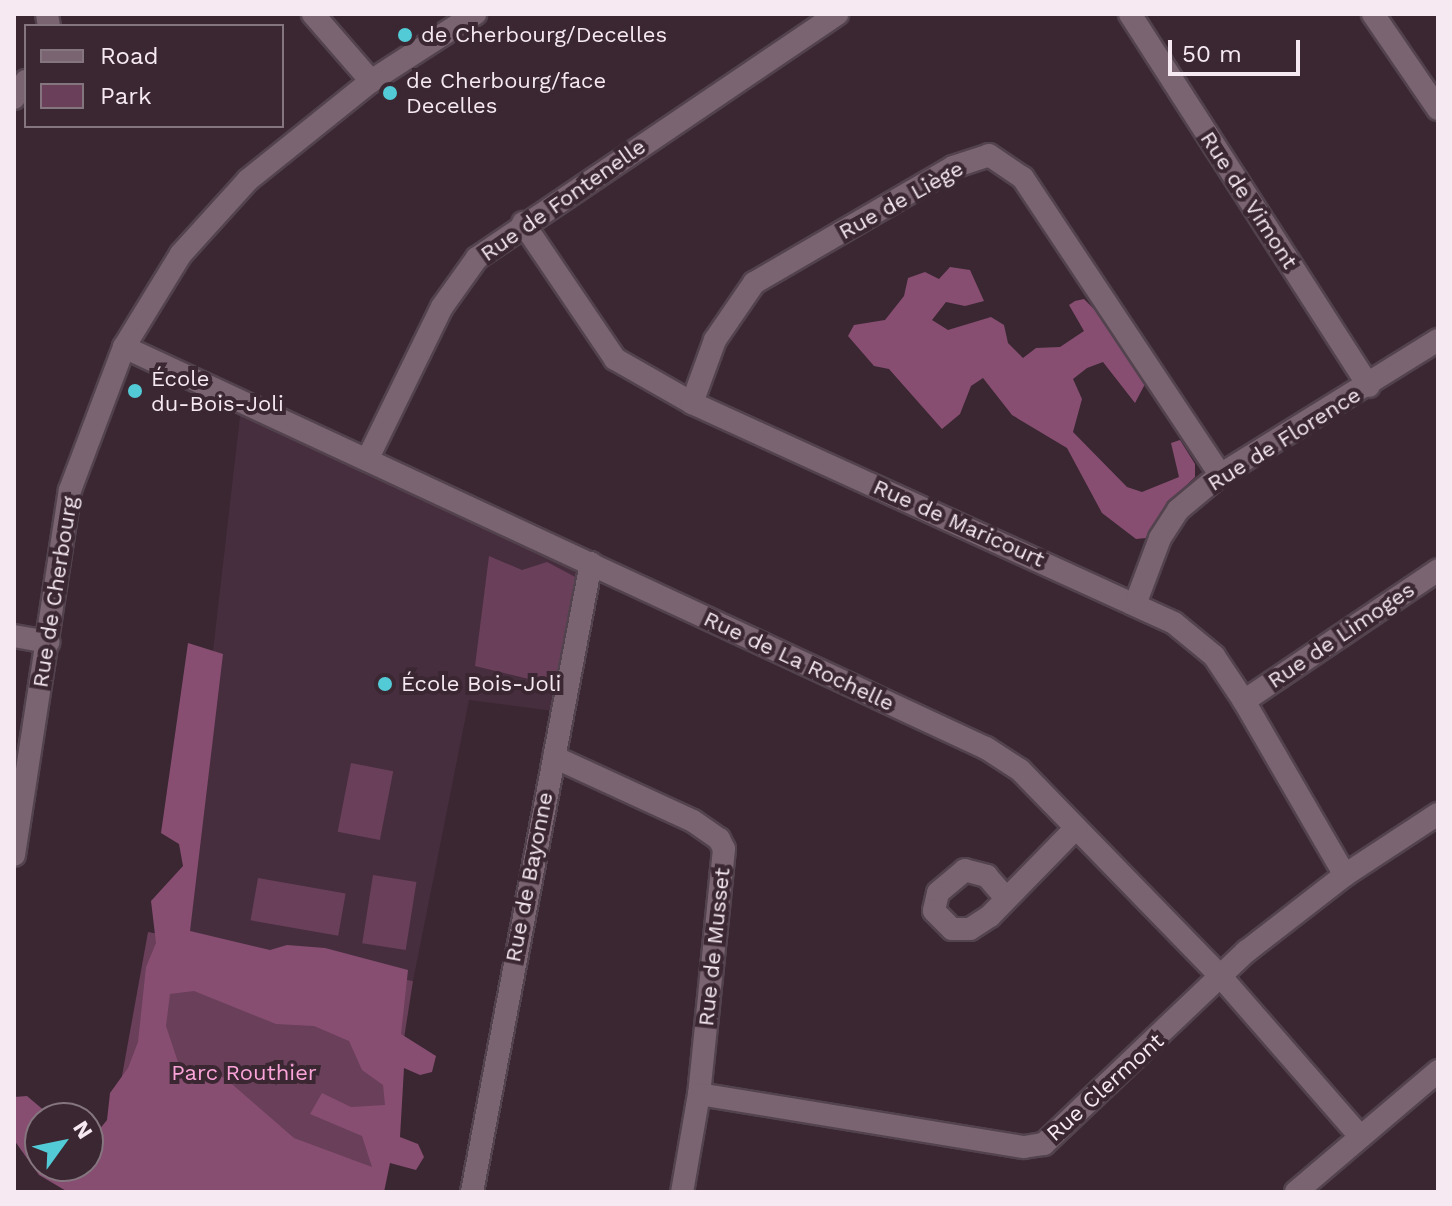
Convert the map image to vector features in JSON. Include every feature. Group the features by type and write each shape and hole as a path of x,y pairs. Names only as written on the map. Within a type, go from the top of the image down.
{"street":[{"path":"313,14 371,81"},
{"name":"Rue de Cherbourg","path":"14,855 70,490 124,347 181,254 248,180 371,81 475,14"},
{"name":"Rue de Fontenelle","path":"368,458 442,307 477,258 523,223 837,14"},
{"name":"Rue de Vimont","path":"1130,14 1369,386"},
{"path":"1373,14 1438,109"},
{"name":"Rue de Liège","path":"692,403 715,340 754,283 953,167 989,155 1023,178 1220,475"},
{"name":"Rue de Maricourt","path":"523,223 615,359 692,403 1136,602 1174,623 1214,656 1244,701 1345,875"},
{"name":"Rue de Florence","path":"1136,602 1160,538 1178,510 1220,475 1369,386 1438,340"},
{"name":"Rue de La Rochelle","path":"124,347 986,748 1020,770 1222,978 1358,1134"},
{"name":"Rue de Bayonne","path":"472,1192 591,563"},
{"name":"Rue de Limoges","path":"1244,701 1438,570"},
{"path":"14,636 48,642"},
{"name":"Rue de Musset","path":"554,757 693,821 719,839 724,849 699,1094 682,1192"},
{"name":"Rue Clermont","path":"699,1094 1024,1147 1044,1144 1247,951 1345,875 1438,814"},
{"path":"1005,897 1076,828"},
{"path":"1296,1192 1358,1134 1438,1071"}],"shaded area":[{"path":"950,267 970,270 984,301 965,306 946,302 932,320 948,330 991,317 1004,325 1008,343 1023,358 1036,348 1060,347 1084,331 1069,305 1075,301 1084,299 1098,313 1145,384 1135,403 1103,362 1087,368 1073,379 1082,399 1073,432 1127,487 1142,492 1179,477 1171,443 1180,440 1195,464 1195,477 1165,506 1146,538 1136,539 1102,513 1067,448 1012,415 983,378 971,386 960,414 942,429 889,369 874,366 848,336 854,325 885,320 904,296 908,278 925,272 939,279"},
{"name":"École Bois-Joli","path":"242,399 591,563 554,711 469,700 413,981 180,938"},
{"name":"Parc Routhier","path":"188,643 223,654 190,931 270,950 287,945 325,948 408,970 401,1034 436,1056 432,1072 420,1075 404,1068 400,1137 418,1144 424,1157 416,1170 390,1163 384,1192 68,1192 51,1182 104,1182 104,1124 110,1093 128,1068 138,1042 146,967 156,943 151,901 183,866 179,844 161,833","holes":["194,991 276,1024 314,1026 349,1041 362,1070 383,1085 385,1105 351,1107 322,1093 310,1114 362,1136 372,1167 294,1138 225,1078 178,1062 166,1026 170,994"]},
{"name":"Parc Routhier","path":"27,1096 34,1102 24,1102 24,1154 14,1140 14,1097"}],"green space":[{"path":"489,556 522,570 547,562 581,580 554,685 475,666"},
{"path":"351,763 393,771 380,840 338,832"},
{"path":"373,875 416,882 406,950 362,943"},
{"path":"258,878 346,893 338,936 251,920"},
{"name":"Parc Routhier","path":"148,932 413,981 380,1192 101,1192"}],"place":[{"name":"de Cherbourg/Decelles","path":"405,35"},
{"name":"de Cherbourg/face Decelles","path":"390,93"},
{"name":"École du-Bois-Joli","path":"135,391"},
{"name":"École Bois-Joli","path":"385,684"}]}
